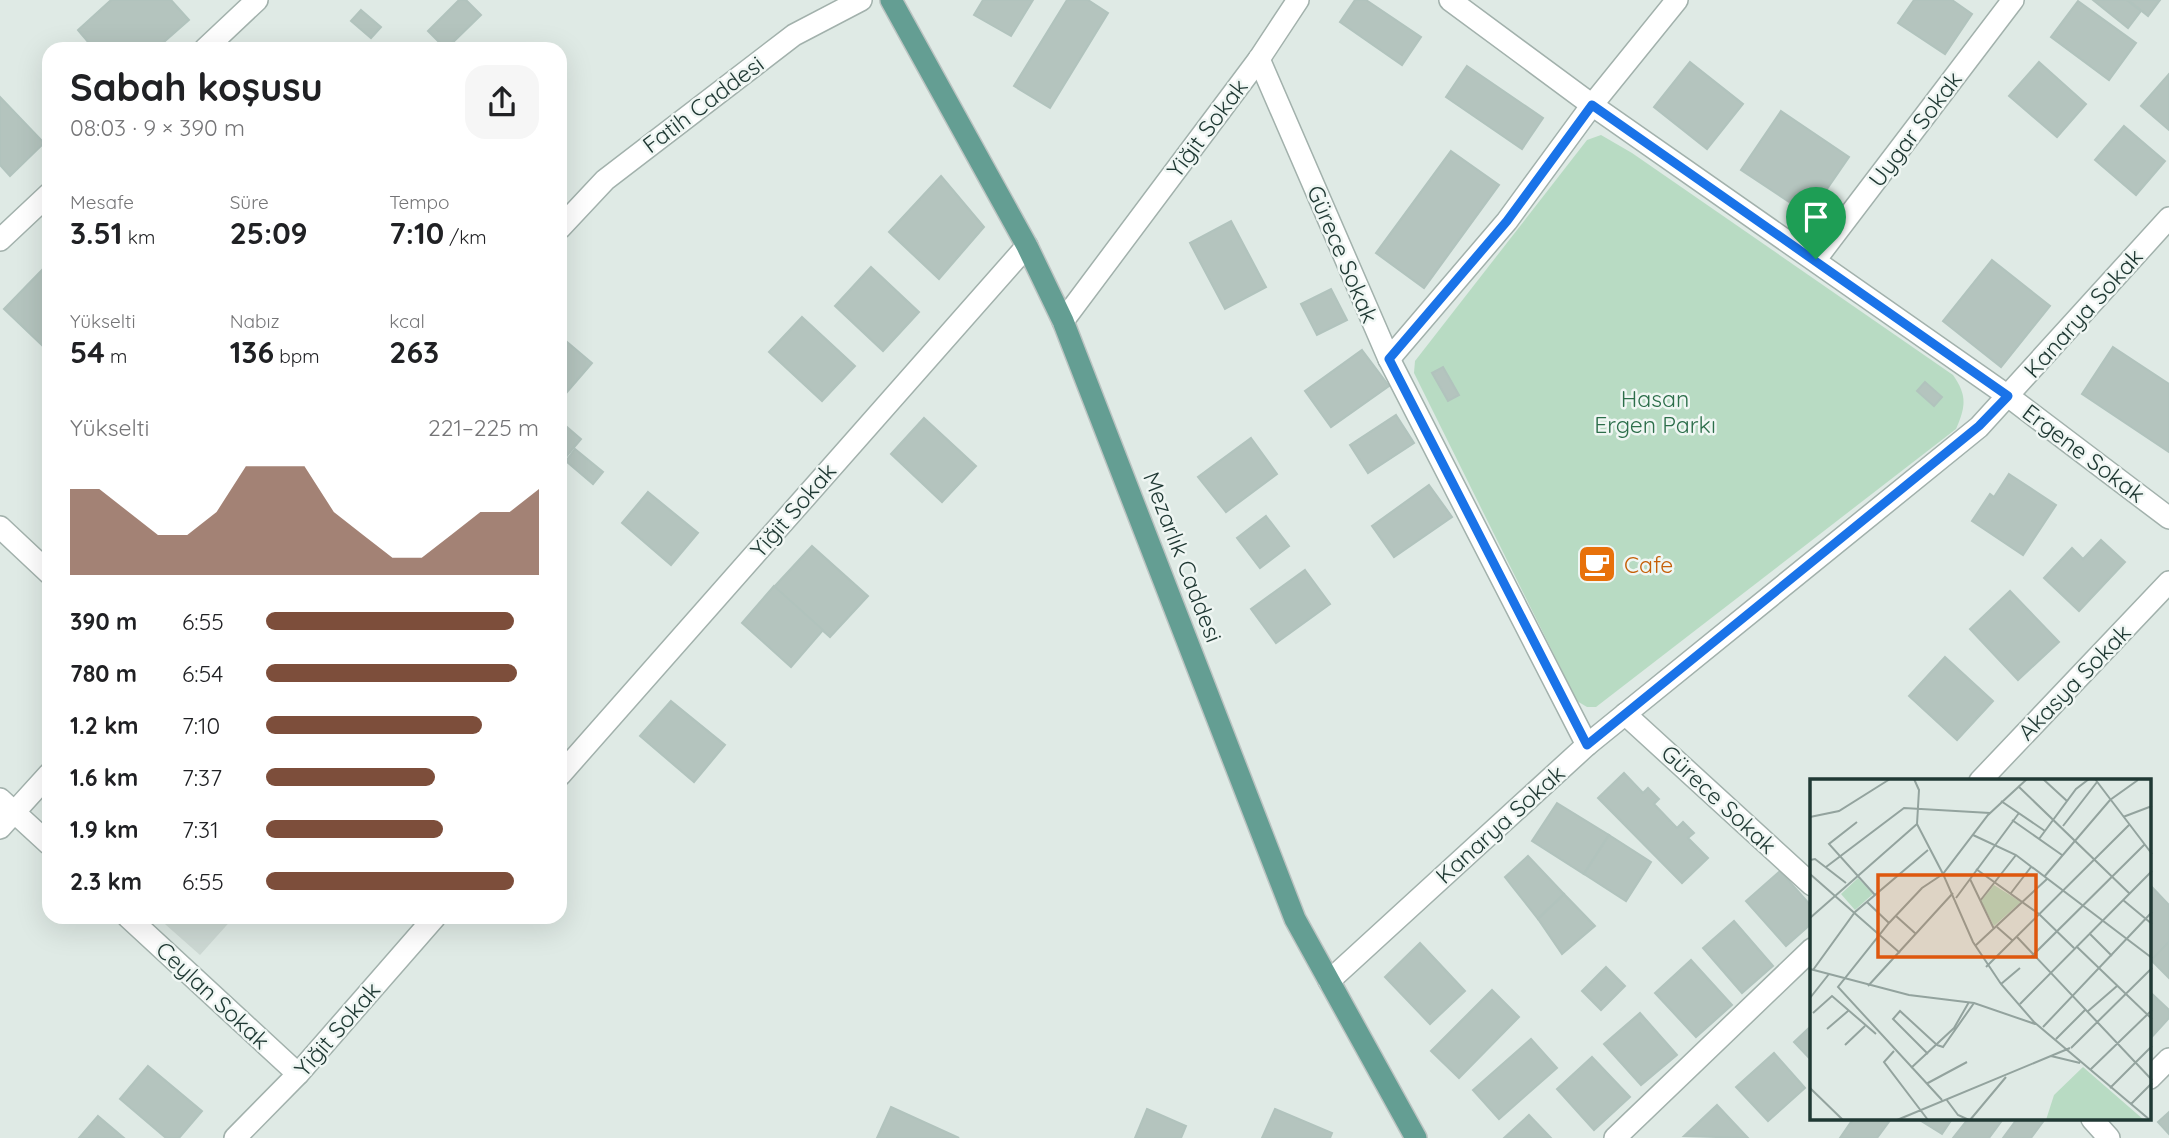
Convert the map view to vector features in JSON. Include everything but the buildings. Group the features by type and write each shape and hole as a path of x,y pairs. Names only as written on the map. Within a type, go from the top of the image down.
{"main road":[{"name":"Mezarlık Caddesi","path":"891,0 1027,246 1062,321 1295,919 1416,1138"}],"street":[{"path":"212,42 257,0"},
{"name":"Fatih Caddesi","path":"567,221 605,180 794,35 861,0"},
{"name":"Yiğit Sokak","path":"1062,321 1259,59 1298,0"},
{"name":"Ergene Sokak","path":"1450,0 1592,105 1816,259 2008,396 2169,518"},
{"path":"1389,359 1507,221 1592,105 1677,0"},
{"name":"Uygar Sokak","path":"1816,259 2013,0"},
{"name":"Gürece Sokak","path":"1259,59 1389,359 1587,745"},
{"path":"0,240 42,201"},
{"name":"Kanarya Sokak","path":"1329,981 1587,745 1979,426 2169,218"},
{"name":"Yiğit Sokak","path":"567,767 1027,246"},
{"path":"0,527 42,566"},
{"name":"Akasya Sokak","path":"1982,779 2169,582"},
{"name":"Gürece Sokak","path":"1625,713 1810,883"},
{"path":"0,828 7,805 42,779"},
{"path":"7,805 42,838"},
{"name":"Ceylan Sokak","path":"136,924 298,1074"},
{"name":"Yiğit Sokak","path":"235,1138 298,1074 429,924"},
{"path":"1615,1138 1810,951"},
{"path":"2152,1076 2169,1059"}],"shaded area":[{"path":"165,924 228,924 200,955"}],"green space":[{"name":"Hasan Ergen Parkı","path":"1601,135 1632,153 1953,375 1964,401 1956,429 1596,707 1587,707 1577,701 1414,373 1415,361 1587,140"}],"place":[{"name":"Cafe","path":"1597,564"}],"route":[{"path":"1592,105 1816,259 2008,396 1979,426 1587,745 1389,359 1507,221 1592,105"}]}
